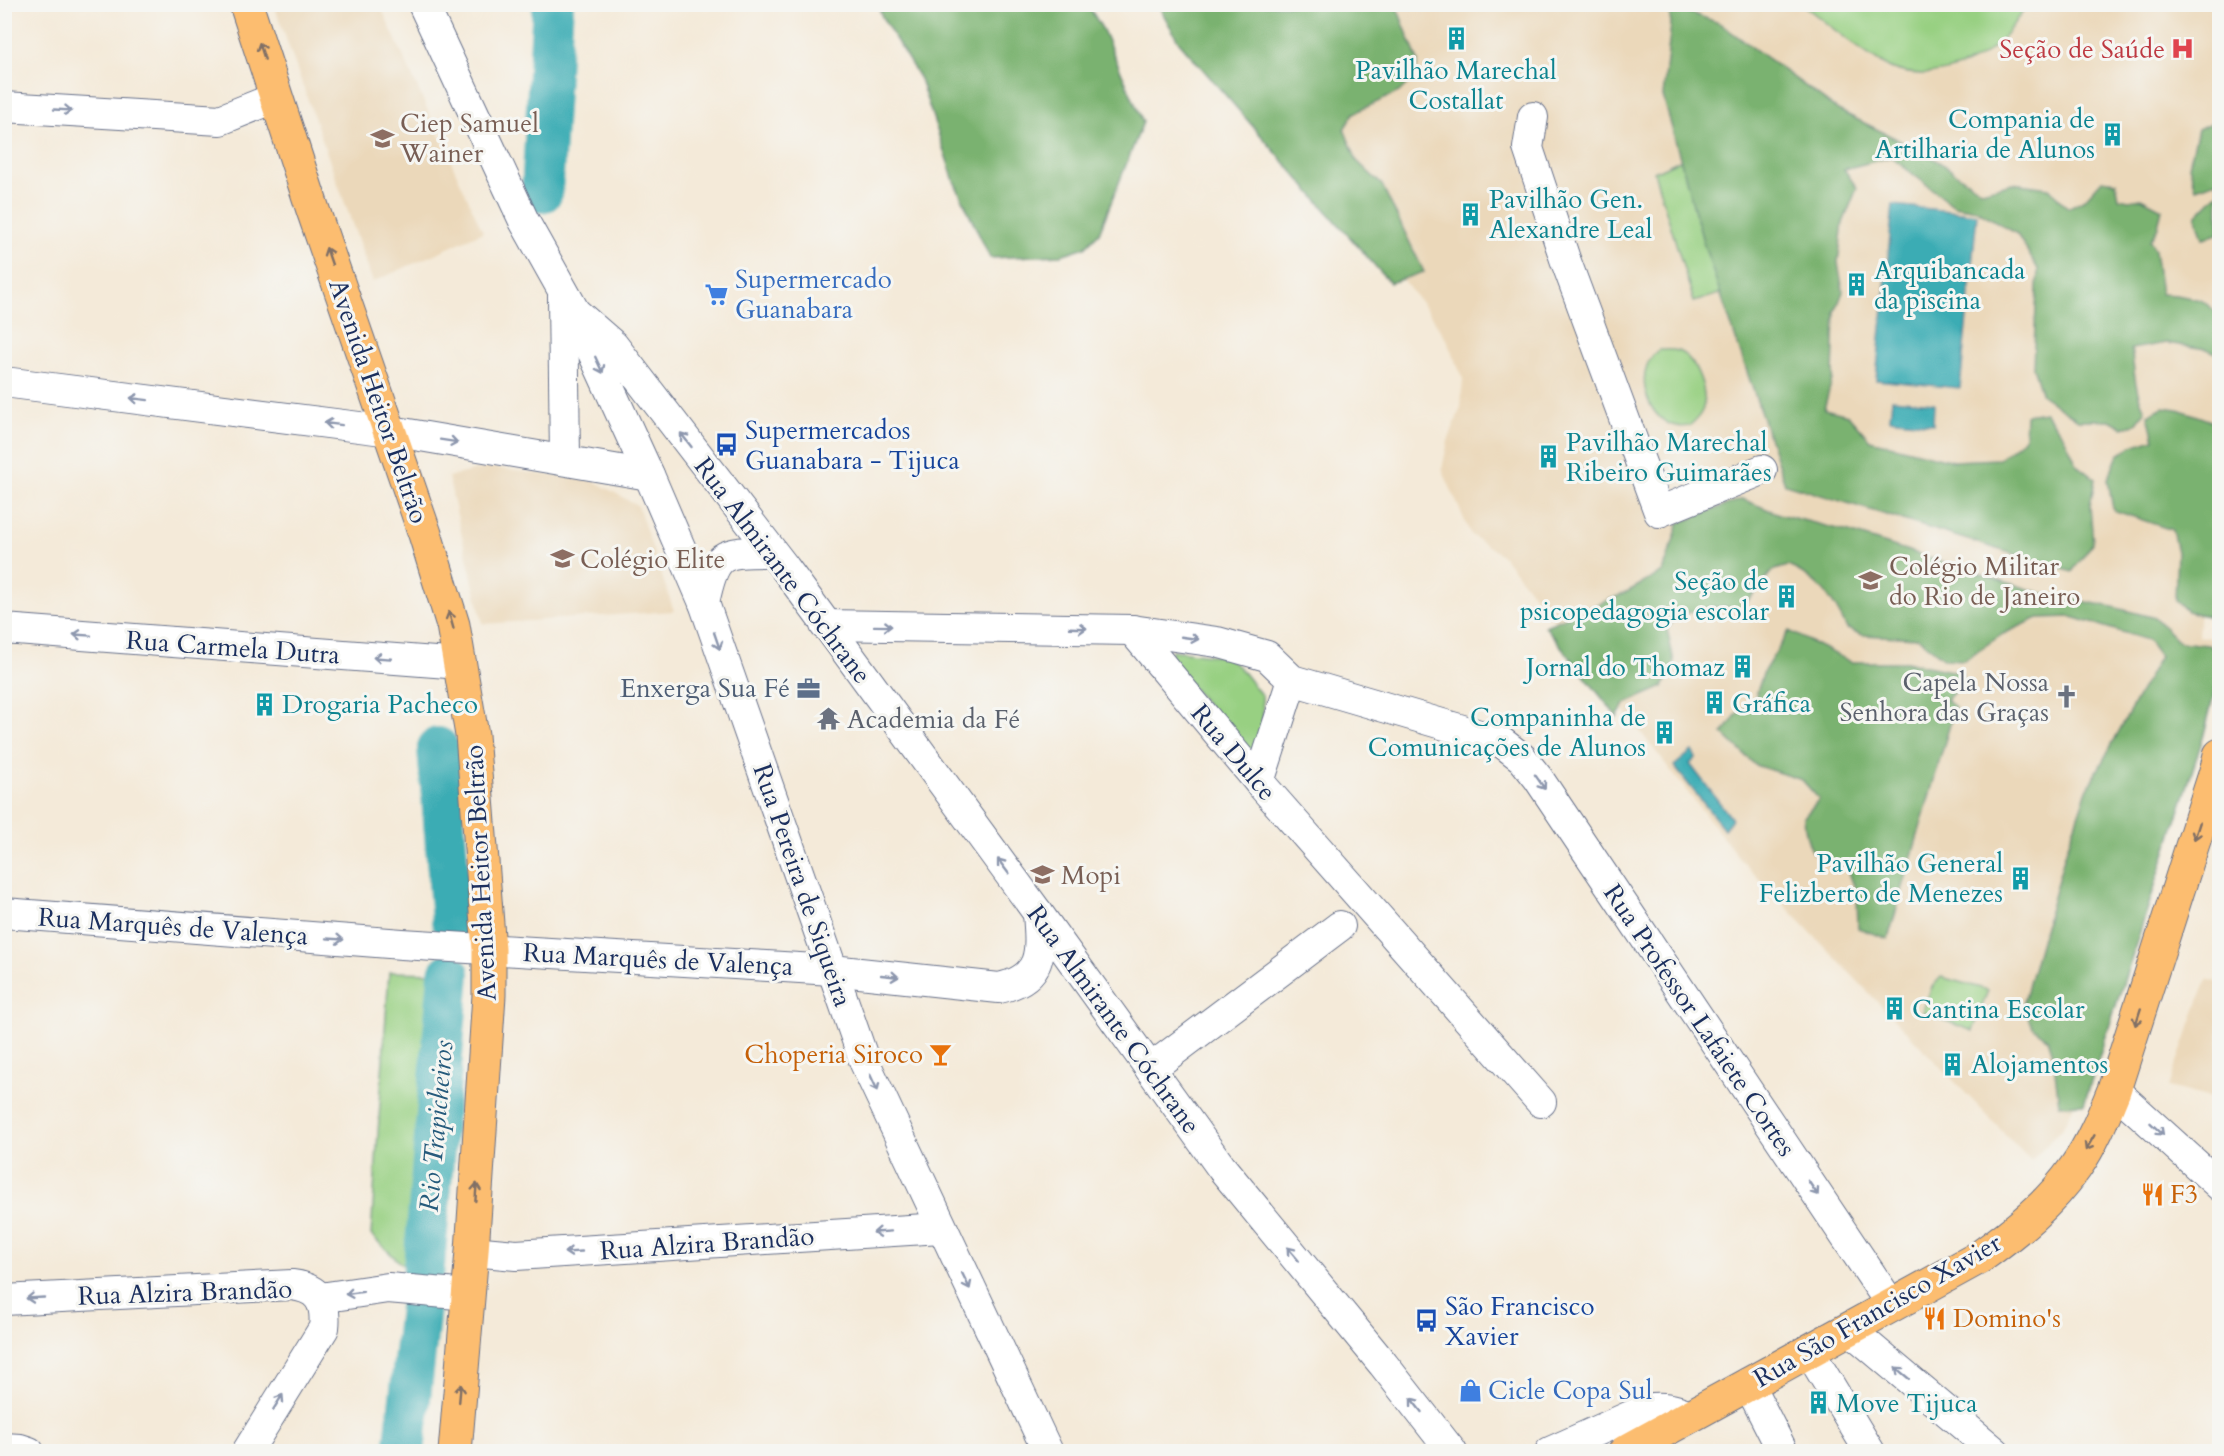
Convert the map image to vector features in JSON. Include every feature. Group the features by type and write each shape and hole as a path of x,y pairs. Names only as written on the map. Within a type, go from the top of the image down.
{"main road":[{"name":"Avenida Heitor Beltrão","path":"246,4 313,210 391,431 453,625 472,735 466,947 489,995 469,1295 455,1452"},
{"name":"Rua São Francisco Xavier","path":"1625,1452 1980,1257 2018,1229 2074,1169 2094,1137 2114,1090 2220,755"}],"street":[{"name":"Rua Almirante Cóchrane","path":"423,4 524,221 569,302 613,345 772,552 1221,1167 1383,1364 1440,1445"},
{"path":"4,107 219,120 277,98"},
{"path":"1533,117 1528,148 1572,280 1659,512 1762,471"},
{"path":"565,459 569,302"},
{"name":"Rua Pereira de Siqueira","path":"569,302 650,475 704,603 865,1063 1048,1452"},
{"path":"4,382 391,431 650,475"},
{"path":"704,603 710,575 714,567 727,555 741,552 772,552"},
{"path":"825,626 1132,630 1217,642 1267,656 1292,680 1259,782"},
{"name":"Rua Carmela Dutra","path":"4,629 461,664"},
{"name":"Rua Dulce","path":"1132,630 1259,782 1541,1101"},
{"name":"Rua Professor Lafaiete Cortes","path":"1292,680 1500,741 1522,758 1538,778 1892,1306"},
{"name":"Rua Marquês de Valença","path":"4,913 466,947 832,970 999,988 1016,984 1034,969 1041,950 1038,914"},
{"path":"1150,1069 1340,926"},
{"path":"2114,1090 2220,1186"},
{"name":"Rua Alzira Brandão","path":"472,1251 508,1255 550,1253 941,1228"},
{"name":"Rua Alzira Brandão","path":"4,1300 292,1285 310,1289 320,1298 388,1288 469,1295"},
{"path":"247,1452 324,1328 324,1308 320,1298"},
{"path":"1849,1329 1995,1452"},
{"path":"1809,1351 1870,1452"},
{"path":"1748,1383 1783,1452"},
{"path":"1550,1452 1646,1409 1673,1408 1690,1415"},
{"path":"4,1448 29,1452"}],"shaded area":[{"path":"274,5 380,5 483,232 373,282"},
{"name":"Colégio Militar do Rio de Janeiro","path":"1183,5 2219,5 2220,606 2200,607 2198,636 2214,639 2217,650 2083,1089 2062,1128 2031,1161 1739,858 1503,556 1471,535 1442,469 1448,441 1461,407 1463,379 1447,340 1430,314"},
{"name":"Colégio Elite","path":"488,467 594,481 638,506 674,611 483,624 448,477"},
{"path":"2207,979 2219,983 2219,1100 2168,1087"}],"green space":[{"path":"878,5 1088,5 1103,30 1143,122 1099,233 1085,247 1061,255 990,258 954,181 920,79 882,17"},
{"path":"1158,5 1396,5 1418,61 1415,76 1399,92 1354,113 1344,129 1357,161 1382,185 1424,272 1390,283 1179,42"},
{"path":"1668,5 1719,23 1838,110 1927,154 1982,191 2012,183 2049,188 2068,208 2085,199 2102,180 2116,182 2119,198 2129,200 2141,198 2162,209 2158,227 2150,240 2155,250 2161,294 2201,300 2219,314 2219,354 2206,349 2166,343 2131,349 2137,388 2145,411 2136,424 2122,427 2110,420 2078,420 2042,395 2033,367 2038,269 2017,234 1977,210 1954,206 1891,157 1844,169 1857,188 1843,223 1838,262 1843,292 1835,312 1833,376 1824,409 1848,415 1870,440 1953,461 1999,459 2025,438 2026,415 2045,412 2064,437 2078,466 2095,479 2090,506 2093,543 2072,572 1785,484 1704,245 1663,96 1671,24"},
{"path":"1803,5 2027,5 2003,38 1987,52 1958,67 1927,74 1895,70 1881,63"},
{"path":"2219,119 2219,190 2217,181 2196,188 2189,166 2198,129"},
{"path":"1717,143 1768,278 1694,302 1654,172"},
{"path":"2219,192 2219,234 2203,238 2196,216"},
{"path":"1659,350 1676,350 1685,355 1700,377 1704,404 1702,411 1689,426 1675,426 1664,420 1654,411 1648,399 1645,372 1650,360"},
{"path":"2163,407 2178,409 2219,424 2219,619 2187,611 2175,600 2177,552 2172,530 2113,510 2108,479 2118,455 2132,446 2154,439 2148,415"},
{"path":"1742,499 1779,514 1849,532 2044,594 2113,607 2155,618 2179,642 2208,645 2219,651 2219,675 2203,738 2084,1104 2059,1105 2053,1055 2048,1039 2032,1027 2023,1005 2065,854 2087,790 2160,656 2148,640 2072,617 2038,618 2003,634 1964,660 1945,659 1918,638 1863,635 1847,629 1831,599 1824,591 1808,577 1788,566 1772,571 1742,608 1712,607 1679,615 1667,629 1674,662 1663,687 1626,703 1617,717 1545,626 1623,594 1663,572 1679,523"},
{"path":"1789,631 1851,662 1908,662 1962,673 1960,687 1946,700 1955,707 1888,939 1858,928 1857,894 1847,867 1821,860 1812,851 1805,831 1804,817 1819,799 1802,780 1755,765 1723,734 1736,715 1755,698 1764,671"},
{"path":"1172,650 1226,657 1240,668 1262,696 1260,743 1254,749 1246,750 1169,660"},
{"path":"389,972 438,973 421,1175 409,1271 371,1235"},
{"path":"1941,977 1988,990 1973,1031 1922,1012 1932,987"}],"water":[{"path":"1893,205 1977,214 1960,388 1876,380"},
{"path":"1892,399 1934,403 1933,424 1890,419"},
{"path":"1692,751 1696,758 1690,764 1732,819 1724,829 1674,766"}],"waterway":[{"name":"Rio Trapicheiros","path":"542,192 553,4"},
{"name":"Rio Trapicheiros","path":"438,748 452,920"},
{"name":"Rio Trapicheiros","path":"423,1278 449,974"},
{"name":"Rio Trapicheiros","path":"404,1452 420,1308"}],"place":[{"name":"Pavilhão Marechal Costallat","path":"1456,39"},
{"name":"Seção de Saúde","path":"2183,49"},
{"name":"Compania de Artilharia de Alunos","path":"2113,134"},
{"name":"Ciep Samuel Wainer","path":"382,138"},
{"name":"Pavilhão Gen. Alexandre Leal","path":"1471,214"},
{"name":"Arquibancada da piscina","path":"1856,285"},
{"name":"Supermercado Guanabara","path":"717,294"},
{"name":"Supermercados Guanabara - Tijuca","path":"727,445"},
{"name":"Pavilhão Marechal Ribeiro Guimarães","path":"1548,457"},
{"name":"Colégio Elite","path":"562,559"},
{"name":"Colégio Militar do Rio de Janeiro","path":"1871,581"},
{"name":"Seção de psicopedagogia escolar","path":"1787,596"},
{"name":"Jornal do Thomaz","path":"1743,667"},
{"name":"Enxerga Sua Fé","path":"808,688"},
{"name":"Capela Nossa Senhora das Graças","path":"2067,697"},
{"name":"Gráfica","path":"1714,703"},
{"name":"Drogaria Pacheco","path":"264,704"},
{"name":"Academia da Fé","path":"829,719"},
{"name":"Companinha de Comunicações de Alunos","path":"1664,732"},
{"name":"Mopi","path":"1043,875"},
{"name":"Pavilhão General Felizberto de Menezes","path":"2021,878"},
{"name":"Cantina Escolar","path":"1894,1009"},
{"name":"Choperia Siroco","path":"941,1054"},
{"name":"Alojamentos","path":"1953,1064"},
{"name":"F3","path":"2152,1194"},
{"name":"Domino's","path":"1935,1318"},
{"name":"São Francisco Xavier","path":"1427,1321"},
{"name":"Cicle Copa Sul","path":"1470,1390"},
{"name":"Move Tijuca","path":"1818,1403"}]}
